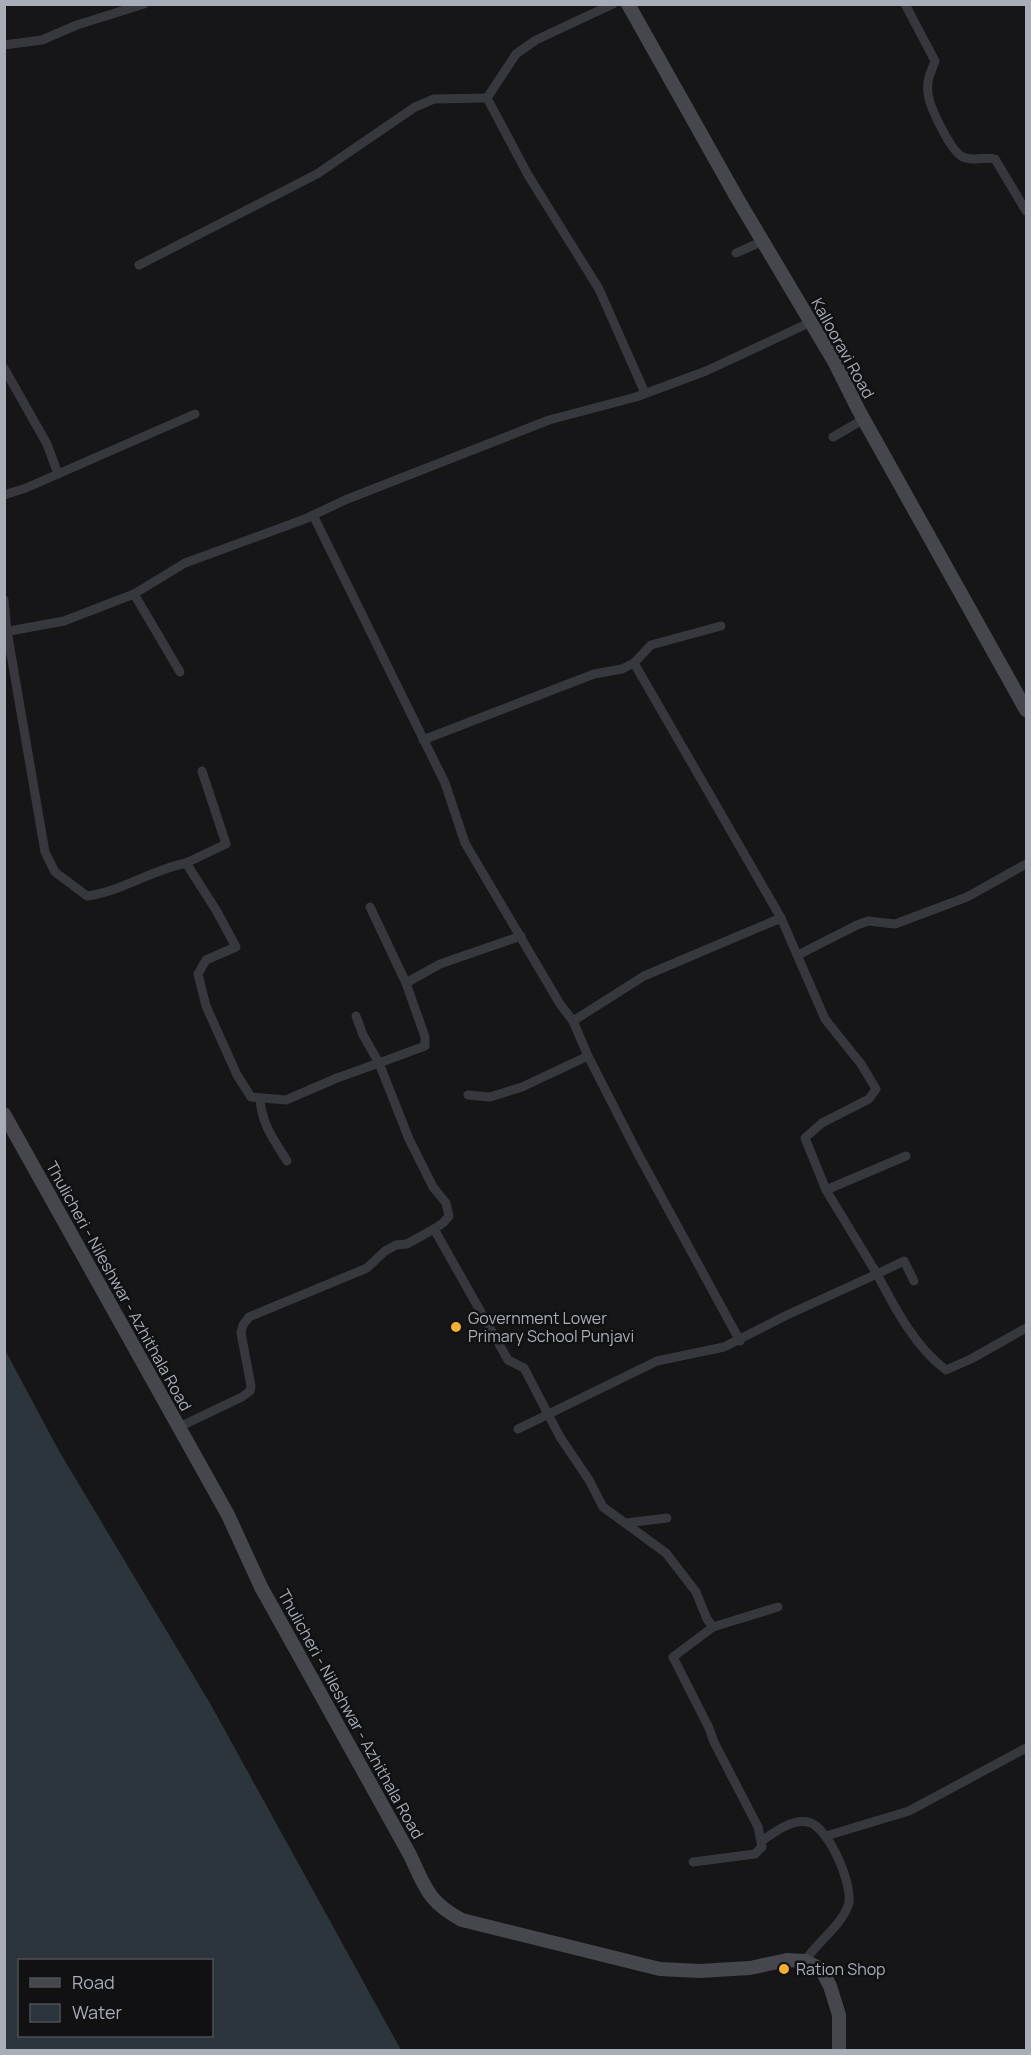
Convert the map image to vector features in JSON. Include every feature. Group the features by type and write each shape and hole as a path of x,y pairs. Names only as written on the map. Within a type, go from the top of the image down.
{"main road":[{"name":"Kallooravi Road","path":"628,4 835,363 1026,710"},
{"name":"Thulicheri - Nileshwar - Azhithala Road","path":"4,1114 228,1515 261,1587 410,1855 430,1897 443,1910 462,1920 660,1969 699,1971 750,1968 787,1960 805,1961"},
{"path":"805,1961 821,1969 830,1986 839,2015 840,2050"}],"street":[{"path":"4,45 42,40 77,25 144,4"},
{"path":"487,98 516,54 536,40 613,4"},
{"path":"905,4 935,61 927,81 928,96 951,145 961,157 966,159 995,159 1026,211"},
{"path":"139,265 317,174 415,107 441,98 487,98"},
{"path":"487,98 528,175 599,289 645,393"},
{"path":"736,254 763,241"},
{"path":"6,631 64,621 134,594 186,563 313,515 398,478 549,420 645,393 706,371 811,322"},
{"path":"4,368 47,444 58,474"},
{"path":"4,495 26,488 195,414"},
{"path":"833,437 864,419"},
{"path":"313,515 445,783 465,843 560,1004 573,1021 588,1056 637,1152 740,1341"},
{"path":"134,594 180,672"},
{"path":"4,600 6,631 45,852 55,872 87,896 106,893 171,866 186,863 226,844 202,771"},
{"path":"423,740 594,674 622,669 634,663 651,645 721,626"},
{"path":"634,663 781,918 825,1018 861,1064 876,1089 869,1099 822,1123 805,1138 826,1190 906,1324 930,1358 946,1371 1026,1328"},
{"path":"186,863 236,947 206,960 198,974 206,1006 237,1075 251,1097 286,1100 336,1078 425,1046 425,1037 406,983 370,907"},
{"path":"798,955 857,924 868,921 895,924 967,897 1026,864"},
{"path":"573,1021 644,976 781,918"},
{"path":"406,983 440,964 521,936"},
{"path":"179,1427 250,1391 241,1333 249,1317 367,1268 390,1248 407,1244 443,1223 449,1216 446,1203 433,1187 409,1139 379,1063 363,1035 356,1016"},
{"path":"468,1095 490,1097 522,1087 588,1056"},
{"path":"260,1098 261,1111 267,1129 287,1161"},
{"path":"826,1190 906,1156"},
{"path":"434,1229 508,1360 524,1368 560,1437 589,1480 603,1507 666,1553 696,1592 707,1619 713,1627"},
{"path":"518,1429 657,1361 724,1347 740,1341 787,1315 904,1261 914,1281"},
{"path":"626,1523 667,1518"},
{"path":"693,1862 755,1854 762,1847 762,1841 758,1827 673,1657 713,1627 778,1607"},
{"path":"826,1836 909,1810 1026,1748"},
{"path":"762,1841 777,1830 808,1822 815,1825 826,1836 837,1854 849,1895 849,1904 830,1930 813,1947 805,1961"}],"water":[{"path":"5,1350 59,1451 211,1705 401,2050 5,2050"}],"place":[{"name":"Government Lower Primary School Punjavi","path":"456,1327"},
{"name":"Ration Shop","path":"784,1969"}]}
